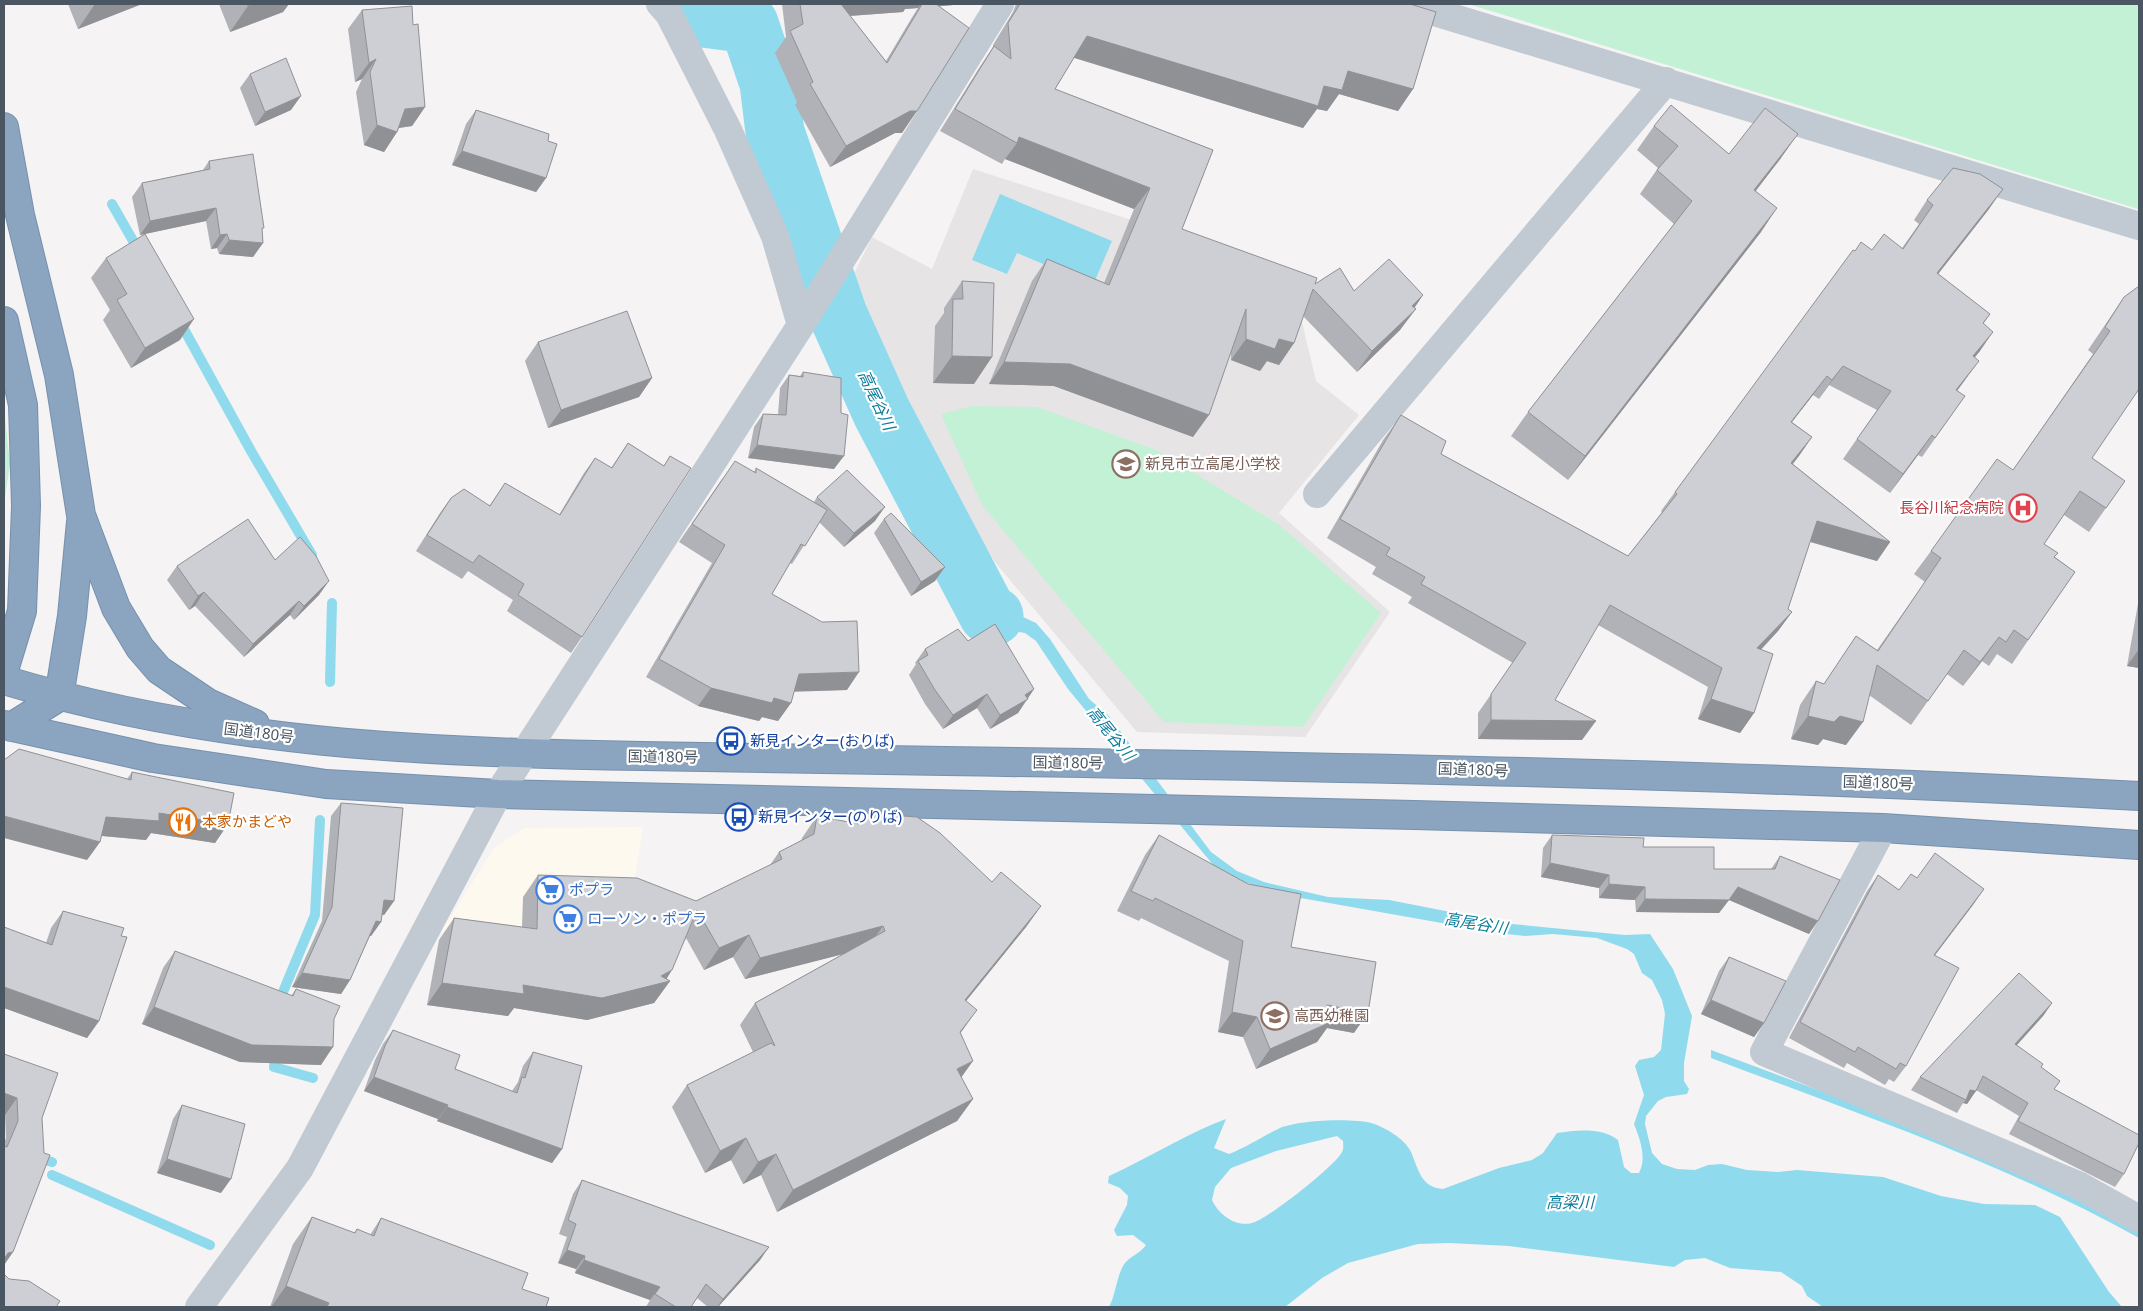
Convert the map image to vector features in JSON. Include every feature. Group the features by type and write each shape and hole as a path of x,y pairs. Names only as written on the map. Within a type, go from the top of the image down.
{"highway":[{"path":"4,127 20,215 59,375 81,515 116,608 140,648 159,670 208,703 281,736"},
{"path":"4,181 20,215"},
{"path":"4,322 23,405 26,506 22,611 4,670"},
{"path":"4,550 26,506"},
{"path":"7,726 58,697 72,616 81,515"},
{"name":"国道180号","path":"4,680 58,697 189,724 374,747 525,754 1434,768 1890,783 2139,796"},
{"path":"4,694 7,726"},
{"path":"7,726 153,758 326,784 498,794 1883,828 2139,845"}],"street":[{"path":"660,4 668,14 724,122 775,236 807,315"},
{"path":"198,1307 300,1168 498,794 807,315 1000,4"},
{"path":"1408,4 1666,80 2139,226"},
{"path":"1317,494 1666,80"},
{"path":"1883,828 1764,1052 2080,1186 2139,1219"}],"shaded area":[{"name":"新見市立高尾小学校","path":"973,169 1290,271 1316,381 1359,415 1279,513 1390,612 1305,737 1137,732 994,561 891,396 846,290 872,237 932,269"},
{"name":"ポプラ","path":"643,827 622,960 441,932 494,848 524,828"}],"green space":[{"path":"1468,4 2139,4 2139,206 2138,209"},
{"path":"972,406 1037,407 1156,450 1278,524 1381,613 1303,727 1164,722 982,505 941,414"},
{"path":"4,407 10,464 4,503"}],"water":[{"path":"1000,194 1112,241 1093,285 1017,253 1007,274 972,260"},
{"name":"高梁川","path":"964,540 990,598 1001,607 1036,623 1050,639 1089,699 1108,715 1211,852 1237,871 1264,882 1328,897 1389,900 1512,924 1625,935 1650,934 1673,969 1692,1016 1684,1063 1684,1081 1689,1089 1687,1094 1666,1097 1658,1101 1646,1116 1645,1124 1652,1153 1662,1164 1677,1169 1695,1170 1708,1165 1722,1164 1747,1170 1778,1172 1797,1170 1883,1177 1941,1196 1984,1204 2035,1205 2060,1217 2109,1292 2122,1307 1823,1307 1807,1296 1802,1286 1781,1272 1730,1268 1705,1258 1685,1260 1674,1267 1509,1246 1449,1243 1418,1244 1348,1263 1322,1278 1285,1307 1109,1307 1123,1266 1146,1245 1133,1235 1117,1236 1114,1230 1127,1205 1128,1196 1120,1188 1108,1183 1109,1176 1226,1119 1214,1148 1229,1154 1289,1125 1325,1121 1362,1121 1371,1123 1382,1127 1399,1138 1408,1147 1425,1181 1436,1188 1443,1189 1499,1168 1532,1160 1543,1153 1557,1133 1572,1131 1597,1131 1612,1136 1618,1140 1624,1167 1631,1173 1639,1173 1643,1155 1634,1124 1644,1095 1635,1066 1639,1060 1654,1057 1661,1050 1665,1014 1662,1000 1652,980 1642,973 1634,954 1627,949 1597,938 1553,934 1525,936 1498,933 1284,895 1244,882 1214,866 1068,689 1036,641 1025,633 985,626 947,556","holes":["1337,1136 1343,1141 1342,1152 1328,1168 1288,1201 1255,1222 1242,1224 1229,1219 1219,1211 1212,1200 1215,1187 1231,1168 1276,1151"]},
{"path":"1711,1050 1885,1115 2033,1176 2139,1229 2139,1238 2036,1186 1929,1140 1711,1058"}],"building":[{"path":"800,4 841,4 887,63 922,4 936,4 969,28 917,111 910,111 846,146 810,84 813,82 790,31 803,24"},
{"path":"1020,4 1410,4 1436,12 1413,89 1348,71 1342,90 1324,86 1318,106 1087,36 1055,89 1213,150 1182,229 1317,278 1315,284 1340,268 1354,291 1389,259 1423,295 1412,306 1416,309 1372,351 1313,289 1294,343 1279,339 1275,349 1246,339 1246,309 1209,415 1070,364 1004,362 1047,259 1109,285 1150,188 1019,137 1017,143 955,109 994,46 1011,59 1008,23"},
{"path":"412,6 413,25 418,24 425,107 405,109 397,132 377,125 370,72 376,59 369,63 362,10"},
{"path":"286,58 301,96 265,112 250,74"},
{"path":"1671,105 1729,154 1765,108 1798,134 1754,190 1777,208 1585,456 1528,412 1692,201 1657,170 1678,146 1654,126"},
{"path":"476,110 549,134 548,141 557,144 546,178 462,151"},
{"path":"253,154 264,228 262,228 263,243 229,240 227,234 220,235 216,208 150,221 142,183 210,169 209,161"},
{"path":"1953,168 1980,174 2003,189 1937,273 1990,314 1983,323 1993,332 1973,356 1979,361 1956,390 1965,396 1935,438 1932,435 1903,474 1857,439 1891,391 1843,366 1832,380 1827,376 1791,422 1812,437 1791,463 1890,542 1817,521 1788,609 1792,612 1757,648 1773,654 1754,713 1711,699 1722,668 1610,605 1555,700 1596,721 1491,720 1491,694 1526,643 1421,584 1425,577 1386,555 1390,548 1340,519 1401,415 1446,441 1441,454 1628,556 1677,494 1675,492 1853,250 1855,251 1861,242 1872,250 1884,234 1903,249 1933,205 1927,200"},
{"path":"145,234 194,319 145,348 117,300 127,294 106,258"},
{"path":"962,281 994,283 992,357 952,356 953,299 963,299"},
{"path":"2139,286 2139,389 2092,458 2125,481 2106,508 2080,491 2044,544 2058,553 2054,557 2075,572 2028,640 2014,630 2006,642 1999,637 1980,662 1964,650 1928,701 1877,665 1863,722 1840,716 1834,722 1808,716 1816,681 1824,684 1856,636 1878,651 1941,558 1931,551 1997,459 2013,470 2110,331 2105,327 2124,297"},
{"path":"627,311 652,378 561,410 538,342"},
{"path":"803,372 841,378 841,413 848,415 844,456 757,445 763,414 786,415 789,375 803,377"},
{"path":"628,443 664,466 670,456 691,468 582,637 518,595 524,584 479,555 473,563 427,535 451,498 464,489 490,506 505,483 560,515 595,458 612,468"},
{"path":"735,461 756,473 756,468 827,510 805,546 801,544 772,594 822,622 857,621 859,672 799,674 791,703 774,698 772,703 711,688 659,659 725,545 692,524"},
{"path":"847,470 885,507 854,533 817,497"},
{"path":"891,513 945,567 921,582 884,519"},
{"path":"248,519 275,560 300,537 316,556 329,581 304,606 299,601 253,644 204,592 198,596 177,566"},
{"path":"995,624 1034,689 1025,695 1028,699 1000,715 987,694 953,715 935,690 918,661 928,655 925,649 958,629 968,641"},
{"path":"19,749 131,780 132,772 234,793 228,824 159,813 159,821 106,817 100,842 4,816 4,760"},
{"path":"341,803 403,808 394,901 384,900 381,922 376,921 350,980 302,973 332,907"},
{"path":"862,813 917,817 940,833 992,882 1001,872 1041,906 965,1000 977,1010 960,1032 973,1061 957,1069 973,1099 793,1190 776,1154 758,1162 746,1138 720,1151 687,1085 771,1043 775,1046 755,1003 885,931 883,926 760,958 749,935 719,948 697,910 672,970 661,976 670,981 602,998 523,985 524,994 442,983 454,918 537,929 538,875 637,878 696,901 782,859 779,852 814,834 817,816 859,824"},
{"path":"1159,835 1248,884 1301,894 1291,947 1376,962 1368,1013 1327,1005 1331,1022 1270,1049 1257,1017 1232,1012 1243,941 1155,898 1153,901 1131,891"},
{"path":"1552,835 1644,838 1643,847 1714,847 1714,869 1775,869 1780,856 1840,880 1818,921 1738,887 1729,900 1645,899 1645,887 1609,884 1609,875 1550,863"},
{"path":"1935,853 1984,889 1934,955 1959,968 1906,1066 1900,1063 1896,1069 1858,1047 1855,1052 1800,1022 1878,875 1899,890 1911,874 1917,878"},
{"path":"63,911 124,928 121,936 127,937 99,1021 4,987 4,927 52,945"},
{"path":"175,951 293,996 296,989 340,1006 334,1019 333,1047 252,1045 154,1007"},
{"path":"1729,957 1786,981 1764,1023 1711,1000"},
{"path":"2019,973 2052,1003 2015,1044 2043,1064 2041,1067 2060,1081 2054,1089 2139,1135 2139,1143 2124,1174 2018,1121 2028,1103 1983,1076 1976,1091 1970,1090 1966,1100 1920,1077"},
{"path":"393,1030 460,1055 455,1069 517,1093 522,1077 525,1078 533,1052 582,1066 562,1149 447,1107 448,1105 374,1077"},
{"path":"4,1054 58,1073 42,1118 44,1153 50,1155 13,1252 8,1253 4,1259 4,1146 7,1147 18,1121 17,1098 4,1093"},
{"path":"182,1105 245,1124 231,1179 167,1159"},
{"path":"582,1180 769,1247 723,1299 706,1284 691,1307 676,1307 655,1294 660,1287 584,1260 585,1256 567,1250 576,1224 568,1220"},
{"path":"312,1217 355,1233 357,1229 374,1236 381,1218 528,1273 522,1289 549,1298 546,1307 327,1307 329,1303 286,1286"},
{"path":"4,1274 9,1279 29,1281 60,1301 56,1307 4,1307"}],"waterway":[{"name":"高尾谷川","path":"694,4 703,18 749,24 769,83 775,132 838,315 882,413 988,614 994,616"},
{"path":"112,204 140,253"},
{"path":"180,322 251,451 312,555"},
{"path":"330,682 332,603"},
{"path":"278,1004 315,915 320,820"},
{"path":"275,1051 274,1067 313,1078"},
{"path":"35,1157 52,1162"},
{"path":"52,1175 210,1245"}],"place":[{"name":"新見市立高尾小学校","path":"1126,464"},
{"name":"長谷川紀念病院","path":"2023,508"},
{"name":"新見インター(おりば)","path":"731,741"},
{"name":"新見インター(のりば)","path":"739,817"},
{"name":"本家かまどや","path":"183,822"},
{"name":"ポプラ","path":"550,890"},
{"name":"ローソン・ポプラ","path":"568,919"},
{"name":"高西幼稚園","path":"1275,1016"}]}
